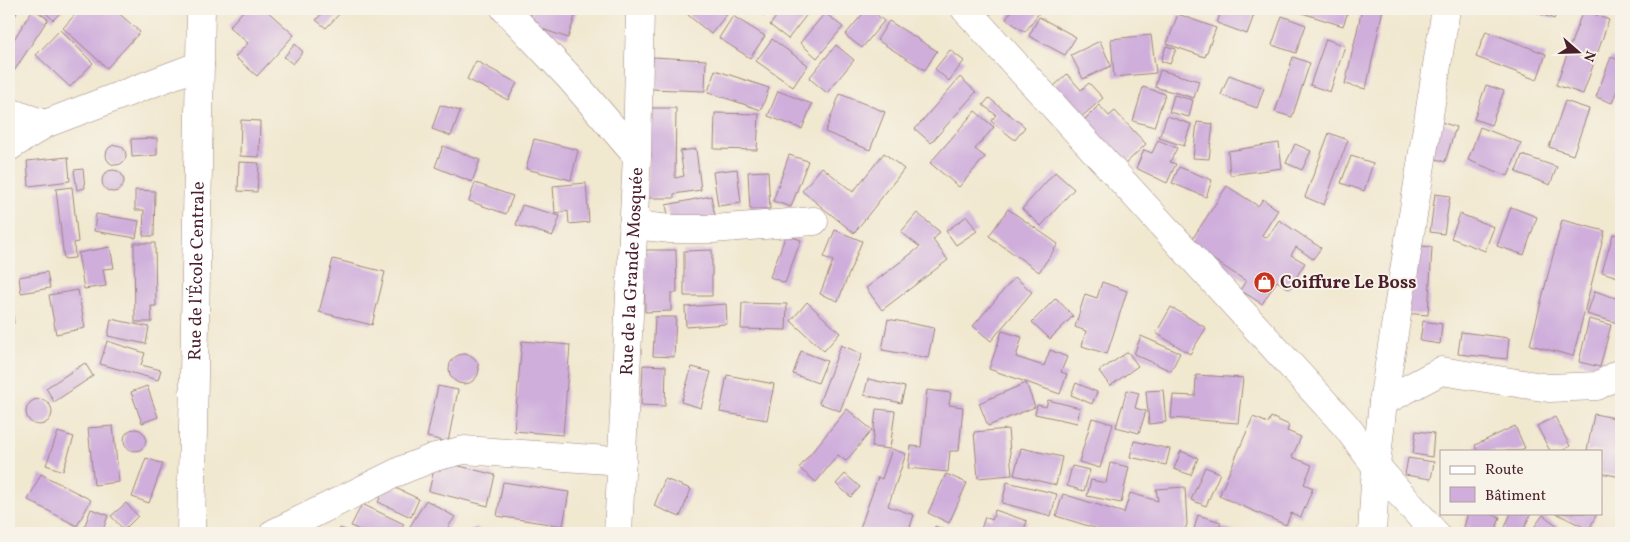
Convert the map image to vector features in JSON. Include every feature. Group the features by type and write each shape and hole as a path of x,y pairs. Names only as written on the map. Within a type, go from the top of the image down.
{"street":[{"name":"Rue de l'École Centrale","path":"192,533 201,9"},
{"path":"505,9 570,78 637,156"},
{"name":"Rue de la Grande Mosquée","path":"618,533 637,156 640,9"},
{"path":"964,9 1346,426 1376,466 1435,533"},
{"path":"1372,533 1376,466 1383,402 1446,9"},
{"path":"9,147 45,124 200,65"},
{"path":"9,112 45,124"},
{"path":"634,226 671,229 712,229 814,221"},
{"path":"1383,402 1441,372 1548,388 1597,386 1621,373"},
{"path":"274,533 402,470 435,457 464,450 622,461"}],"building":[{"path":"9,9 19,9 9,27"},
{"path":"33,9 48,19 14,71 9,67 9,47"},
{"path":"42,9 64,9 53,20"},
{"path":"80,9 114,9 140,32 107,68 63,28"},
{"path":"245,9 265,9 294,35 257,76 235,57 248,43 229,27"},
{"path":"326,9 344,9 326,28 316,20"},
{"path":"533,9 577,10 568,38 528,24"},
{"path":"693,9 731,9 711,34 688,15"},
{"path":"755,9 770,9 764,16"},
{"path":"782,9 811,9 788,39 770,25"},
{"path":"867,9 870,9 884,21 862,48 845,35"},
{"path":"984,9 995,9 991,14"},
{"path":"1013,9 1042,9 1025,32 1006,19"},
{"path":"1222,9 1256,9 1247,34 1217,23"},
{"path":"1300,9 1349,9 1343,26 1299,12"},
{"path":"1362,9 1383,9 1366,89 1345,84"},
{"path":"1527,9 1558,9 1554,19"},
{"path":"1583,10 1609,20 1583,94 1556,85"},
{"path":"825,13 843,27 817,58 800,43"},
{"path":"1178,14 1216,28 1205,57 1167,44"},
{"path":"733,16 765,36 750,58 719,38"},
{"path":"1282,16 1306,25 1296,53 1272,45"},
{"path":"1039,17 1076,37 1065,55 1029,36"},
{"path":"889,21 937,51 925,70 877,40"},
{"path":"60,30 93,63 70,87 36,55"},
{"path":"1486,31 1546,54 1537,80 1476,57"},
{"path":"1151,35 1156,73 1114,77 1111,39"},
{"path":"772,39 808,65 793,87 756,61"},
{"path":"1326,39 1345,46 1330,92 1310,85"},
{"path":"1100,41 1111,66 1083,79 1071,55"},
{"path":"295,44 303,52 293,64 284,57"},
{"path":"836,45 854,60 827,93 809,78"},
{"path":"1166,46 1176,49 1170,64 1161,61"},
{"path":"950,50 964,61 949,81 935,69"},
{"path":"653,57 706,60 705,91 651,89"},
{"path":"1293,57 1310,63 1292,117 1275,112"},
{"path":"1611,57 1621,61 1621,80 1612,103 1596,97"},
{"path":"476,61 517,83 508,100 467,79"},
{"path":"715,70 769,88 761,110 708,92"},
{"path":"1160,70 1199,81 1194,98 1155,87"},
{"path":"1067,74 1081,90 1089,83 1103,98 1078,120 1050,90"},
{"path":"1229,75 1264,88 1257,108 1221,95"},
{"path":"960,77 976,92 931,143 915,129"},
{"path":"1486,85 1504,91 1491,125 1474,119"},
{"path":"1143,87 1165,94 1154,127 1133,121"},
{"path":"778,91 812,104 802,129 768,116"},
{"path":"840,94 885,112 870,150 825,132"},
{"path":"1174,95 1193,100 1189,117 1169,112"},
{"path":"989,98 1025,127 1015,140 991,121 996,115 983,105"},
{"path":"1565,101 1589,109 1573,155 1549,147"},
{"path":"440,105 460,111 451,136 432,129"},
{"path":"1099,105 1109,116 1115,111 1146,144 1125,164 1084,120"},
{"path":"649,108 676,108 675,178 684,176 680,151 696,149 701,190 674,194 674,198 647,198"},
{"path":"975,111 994,127 975,149 985,157 959,187 930,163"},
{"path":"715,113 759,114 757,150 714,149"},
{"path":"1167,116 1191,124 1184,146 1159,138"},
{"path":"241,120 260,121 259,157 240,156"},
{"path":"1435,120 1456,127 1445,162 1425,155"},
{"path":"1197,122 1213,124 1209,159 1193,158"},
{"path":"1480,127 1521,143 1508,176 1468,160"},
{"path":"1329,133 1348,140 1324,205 1305,197"},
{"path":"157,138 157,155 132,157 131,139"},
{"path":"534,139 578,150 571,180 526,169"},
{"path":"1158,140 1177,148 1170,162 1176,164 1167,183 1136,168 1144,150 1152,153"},
{"path":"1279,143 1282,168 1230,175 1228,151"},
{"path":"1295,144 1311,151 1302,170 1286,163"},
{"path":"116,145 123,148 126,155 123,162 116,165 109,162 106,155 109,148"},
{"path":"443,146 480,160 472,182 435,167"},
{"path":"884,153 904,169 854,233 802,191 822,167 853,192"},
{"path":"789,155 808,161 791,207 773,201"},
{"path":"1522,155 1557,167 1550,185 1516,172"},
{"path":"1351,156 1373,163 1364,191 1341,183"},
{"path":"68,157 70,181 29,186 27,161"},
{"path":"239,162 259,163 257,192 238,191"},
{"path":"1179,167 1212,180 1206,197 1172,183"},
{"path":"83,169 85,188 77,190 74,170"},
{"path":"737,169 741,203 718,206 713,172"},
{"path":"113,170 121,173 124,181 121,189 113,192 105,189 102,181 105,173"},
{"path":"768,171 770,209 750,209 748,172"},
{"path":"1055,172 1074,189 1041,226 1022,209"},
{"path":"475,183 513,196 506,214 469,201"},
{"path":"586,183 589,222 569,224 568,211 555,213 553,186"},
{"path":"1227,186 1258,206 1263,199 1278,210 1262,235 1267,238 1279,220 1321,248 1313,259 1296,247 1291,255 1305,263 1289,289 1277,281 1262,304 1240,290 1246,281 1189,244"},
{"path":"72,187 78,242 74,243 75,258 64,259 56,189"},
{"path":"135,190 155,191 154,236 143,236 144,210 135,210"},
{"path":"1435,194 1450,196 1444,234 1430,232"},
{"path":"711,196 715,216 670,225 666,205"},
{"path":"522,205 560,216 553,236 516,225"},
{"path":"1511,207 1537,217 1524,255 1497,246"},
{"path":"1008,209 1058,244 1039,272 989,236"},
{"path":"917,213 940,232 933,240 948,260 882,310 866,288 920,247 901,232"},
{"path":"96,214 139,221 136,238 94,231"},
{"path":"1460,214 1494,227 1485,251 1451,238"},
{"path":"967,216 977,231 956,245 946,231"},
{"path":"1562,220 1605,231 1573,356 1530,345"},
{"path":"835,230 862,241 838,301 820,294 833,261 824,257"},
{"path":"1613,234 1621,236 1621,278 1602,272"},
{"path":"786,235 801,240 785,283 770,277"},
{"path":"134,243 155,243 156,306 151,306 152,322 135,322"},
{"path":"1408,245 1432,247 1428,315 1403,313"},
{"path":"110,247 114,268 103,269 106,286 84,289 78,253"},
{"path":"644,250 676,250 677,293 671,293 671,311 645,312"},
{"path":"712,250 712,296 684,296 684,251"},
{"path":"333,259 385,272 372,325 319,312"},
{"path":"47,272 50,288 21,293 19,277"},
{"path":"1015,277 1032,292 991,341 973,326"},
{"path":"1102,282 1127,291 1107,354 1082,346 1086,331 1075,327 1085,294 1097,298"},
{"path":"9,290 14,323 9,324"},
{"path":"78,290 85,328 56,334 49,295"},
{"path":"1595,291 1621,300 1621,324 1587,314"},
{"path":"1056,298 1073,316 1050,339 1032,322"},
{"path":"807,302 840,333 824,351 791,321"},
{"path":"742,303 787,304 786,330 741,329"},
{"path":"726,304 727,324 686,327 685,307"},
{"path":"1171,307 1206,328 1190,354 1156,333"},
{"path":"655,317 676,317 674,357 653,356"},
{"path":"111,319 149,327 146,344 108,336"},
{"path":"888,319 934,328 928,358 882,350"},
{"path":"1589,319 1611,325 1600,367 1579,362"},
{"path":"1423,321 1442,324 1440,344 1420,341"},
{"path":"1002,331 1022,337 1016,357 1044,366 1050,350 1067,357 1061,372 1067,374 1060,394 989,369"},
{"path":"1461,332 1509,338 1507,359 1458,354"},
{"path":"1141,336 1180,353 1171,371 1134,354"},
{"path":"107,341 145,353 141,365 161,370 158,380 100,364"},
{"path":"522,341 570,345 563,435 514,431"},
{"path":"841,345 862,354 840,411 819,403"},
{"path":"801,351 827,361 818,383 793,374"},
{"path":"1128,352 1138,366 1110,386 1099,371"},
{"path":"464,354 470,355 478,363 478,375 470,383 464,384 458,383 450,375 449,369 450,363 458,355"},
{"path":"85,363 93,376 54,402 46,388"},
{"path":"643,365 666,366 665,406 641,405"},
{"path":"692,367 711,372 701,408 681,402"},
{"path":"727,375 774,384 767,420 720,412"},
{"path":"1196,375 1243,378 1238,423 1171,418 1173,395 1195,396"},
{"path":"868,379 905,387 901,403 864,395"},
{"path":"1026,383 1035,407 988,426 979,403"},
{"path":"1076,383 1097,392 1092,404 1071,395"},
{"path":"147,386 158,417 142,423 131,392"},
{"path":"438,386 458,390 448,442 427,437"},
{"path":"927,390 951,393 949,405 963,407 959,451 950,451 948,472 908,468 911,446 921,447"},
{"path":"1127,390 1139,393 1135,408 1146,411 1139,433 1116,427"},
{"path":"1163,390 1166,422 1149,424 1146,391"},
{"path":"39,399 48,403 52,412 48,421 39,425 30,421 26,412 30,403"},
{"path":"1048,400 1080,408 1077,423 1035,414 1037,405 1046,407"},
{"path":"847,409 872,430 846,461 838,455 816,482 799,468"},
{"path":"876,409 895,411 890,449 872,447"},
{"path":"1594,414 1621,419 1621,477 1602,473 1602,450 1587,450"},
{"path":"1253,417 1268,423 1271,417 1289,425 1287,431 1301,437 1292,457 1312,465 1304,484 1313,488 1301,517 1291,513 1286,525 1219,496"},
{"path":"1555,417 1570,446 1564,450 1549,450 1537,426"},
{"path":"1092,418 1113,424 1100,468 1079,462"},
{"path":"113,426 119,482 94,485 88,428"},
{"path":"1515,426 1525,448 1520,450 1477,450 1475,445"},
{"path":"131,429 139,429 146,436 146,444 139,451 131,451 124,444 124,436"},
{"path":"1008,429 1012,475 978,478 974,432"},
{"path":"1416,431 1434,433 1432,457 1413,454"},
{"path":"58,432 74,437 63,471 46,465"},
{"path":"1134,441 1170,449 1166,465 1130,457"},
{"path":"1021,448 1062,457 1056,485 1014,475"},
{"path":"892,449 906,454 888,506 914,515 908,533 877,533 860,528 878,477 882,479"},
{"path":"1181,451 1198,458 1191,475 1174,469"},
{"path":"146,458 163,464 149,503 132,497"},
{"path":"1408,458 1434,462 1431,479 1405,475"},
{"path":"436,460 495,475 488,506 429,491"},
{"path":"1110,463 1129,467 1121,503 1087,496 1091,480 1106,483"},
{"path":"1072,466 1090,470 1084,491 1067,486"},
{"path":"1205,467 1220,473 1206,506 1191,500"},
{"path":"41,474 91,500 77,526 28,500"},
{"path":"845,474 860,487 851,497 836,484"},
{"path":"946,474 967,483 949,523 928,513"},
{"path":"665,479 691,489 680,517 654,506"},
{"path":"503,482 569,492 563,526 497,516"},
{"path":"1007,482 1057,494 1051,516 1002,503"},
{"path":"387,484 419,499 411,517 378,502"},
{"path":"1185,487 1187,524 1184,533 1111,533 1056,516 1063,494 1124,513 1130,493 1158,501 1156,489"},
{"path":"426,500 455,517 444,533 406,533"},
{"path":"126,503 138,516 124,530 111,516"},
{"path":"362,504 404,524 399,533 366,533 351,526"},
{"path":"91,509 108,515 103,531 98,529 96,533 82,533"},
{"path":"995,510 1027,521 1023,533 993,533 981,529 985,517 992,520"},
{"path":"1468,514 1490,514 1500,517 1495,533 1464,527"},
{"path":"1511,514 1531,514 1522,533 1503,532"},
{"path":"1558,514 1597,514 1589,530"},
{"path":"1198,515 1221,522 1219,526 1241,533 1193,533"},
{"path":"1543,515 1559,527 1554,533 1530,533"},
{"path":"935,526 954,533 933,533"},
{"path":"476,527 484,533 471,533"},
{"path":"109,528 123,533 107,533"},
{"path":"340,528 355,533 338,533"},
{"path":"532,529 557,532 557,533 531,533"}],"place":[{"name":"Coiffure Le Boss","path":"1264,282"}]}
